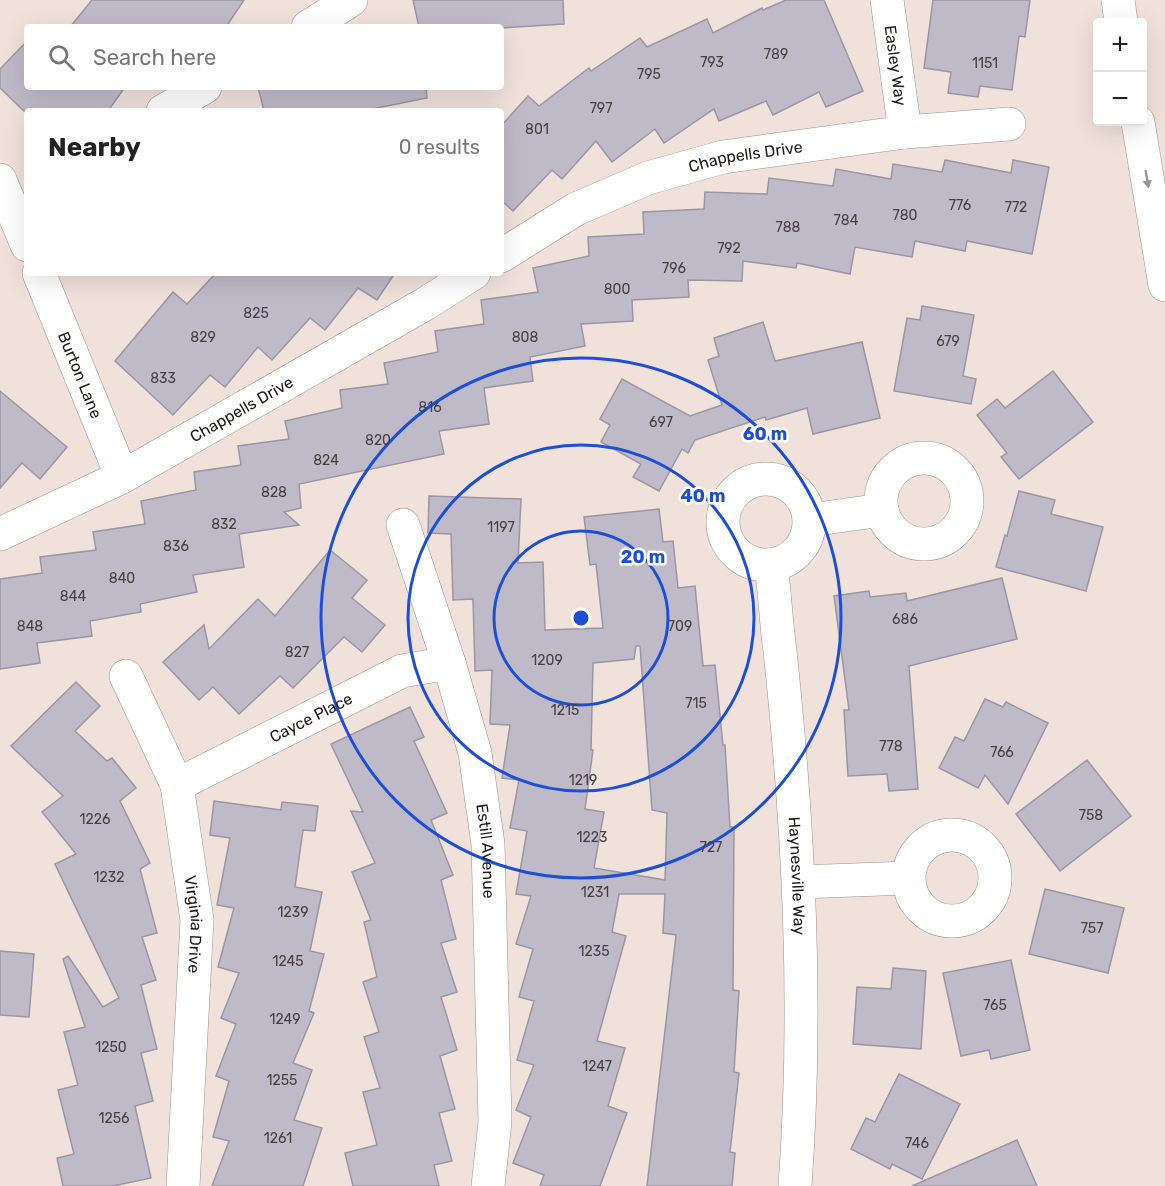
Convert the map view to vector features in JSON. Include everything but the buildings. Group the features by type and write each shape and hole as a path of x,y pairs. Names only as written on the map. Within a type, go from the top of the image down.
{"street":[{"path":"313,24 351,0"},
{"name":"Easley Way","path":"887,0 905,132"},
{"path":"1118,0 1120,18"},
{"path":"168,108 200,90"},
{"name":"Chappells Drive","path":"504,254 576,208 648,178 723,157 905,132 1009,124"},
{"path":"1139,126 1165,285"},
{"path":"12,189 24,233"},
{"name":"Burton Lane","path":"40,276 122,477"},
{"name":"Chappells Drive","path":"0,534 122,477 415,310 469,276"},
{"path":"758,479 773,479 787,484 799,494 807,506 810,520 803,545 795,555 784,562 771,565 756,564 743,559 732,549 724,536 722,521 725,507 733,494 744,484 758,479"},
{"path":"810,520 882,510"},
{"name":"Estill Avenue","path":"403,525 449,663 475,753 488,844 495,1122 488,1186"},
{"name":"Haynesville Way","path":"771,565 788,727 800,882 802,973 795,1186"},
{"name":"Cayce Place","path":"177,785 402,671 449,663"},
{"name":"Virginia Drive","path":"126,675 177,785 197,920 183,1186"},
{"path":"800,882 908,879"}]}
